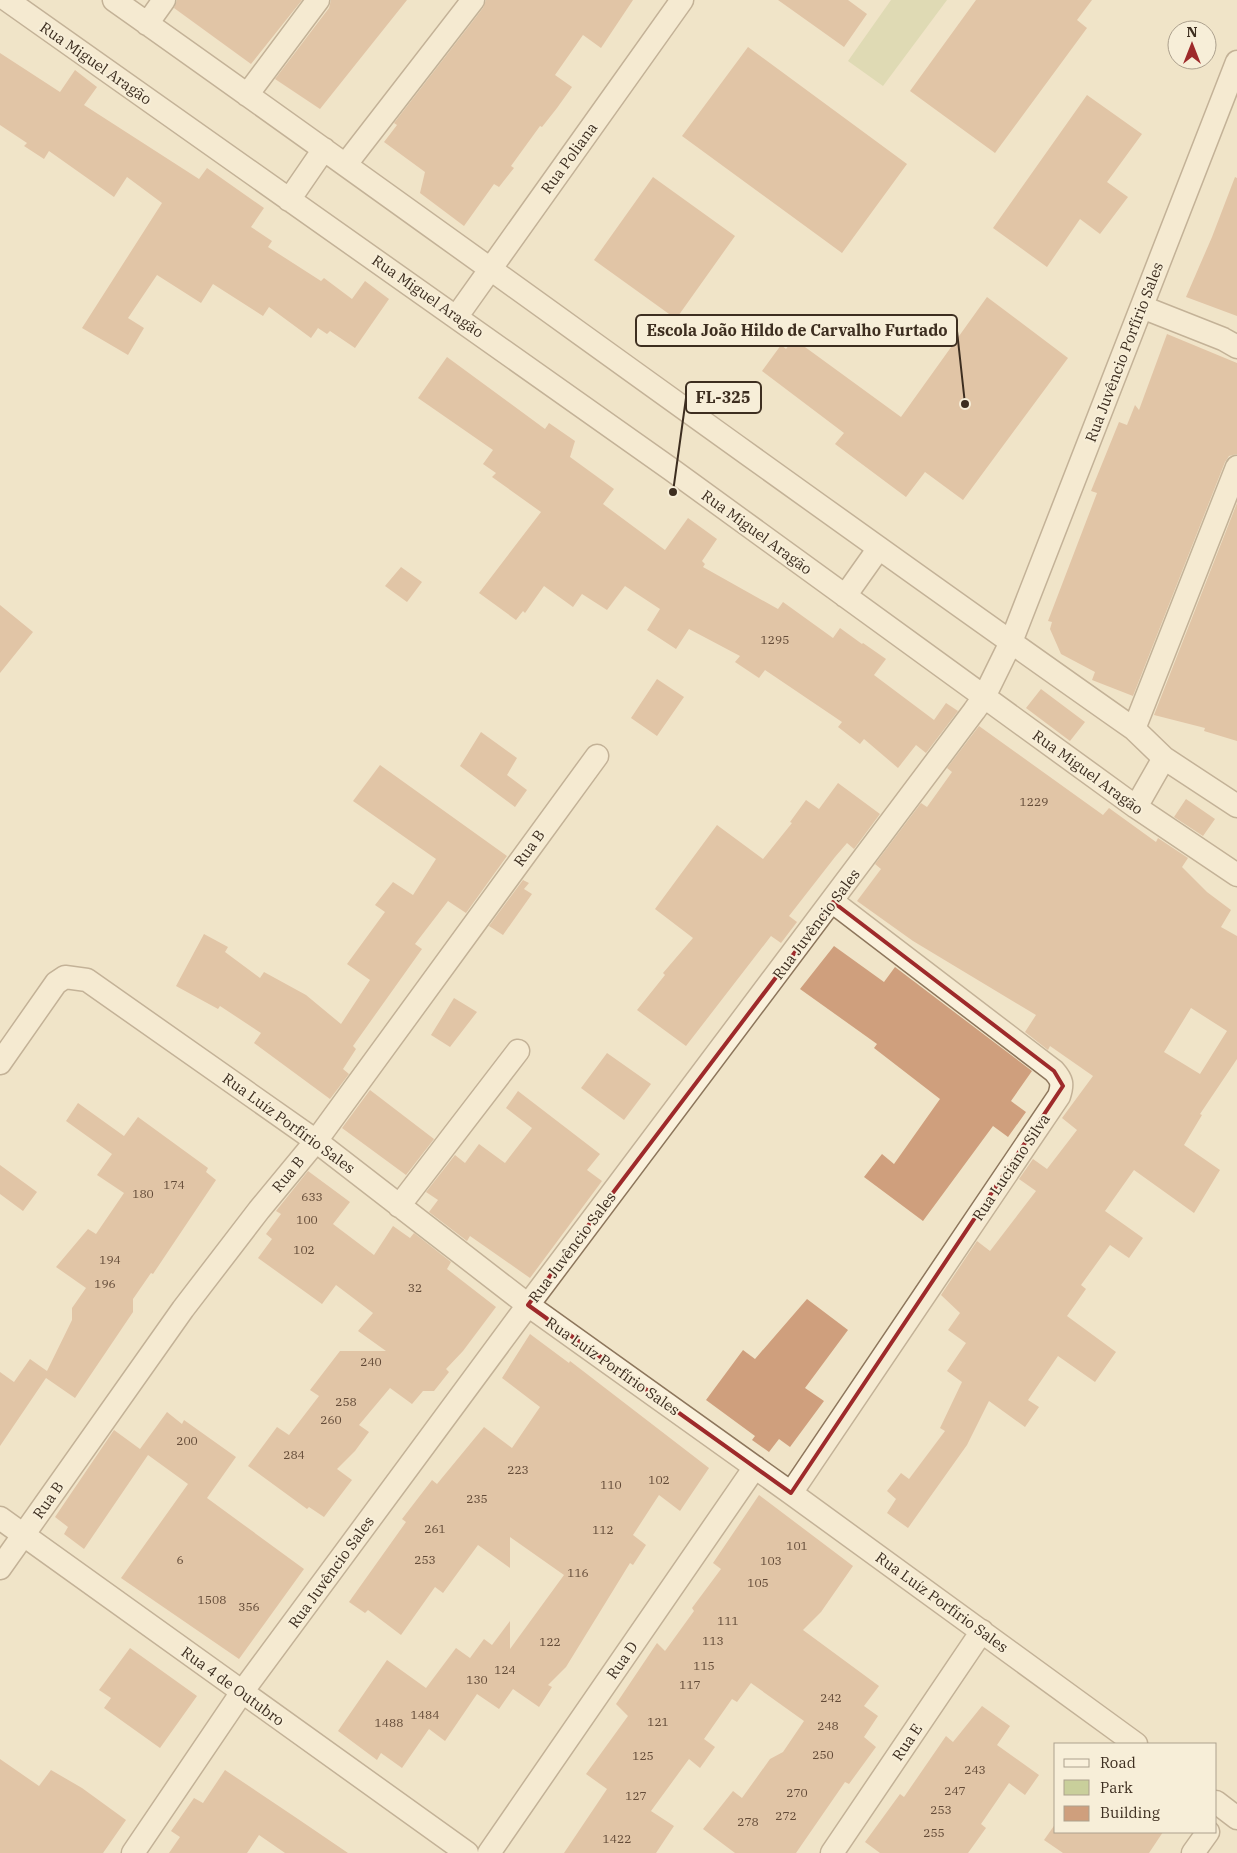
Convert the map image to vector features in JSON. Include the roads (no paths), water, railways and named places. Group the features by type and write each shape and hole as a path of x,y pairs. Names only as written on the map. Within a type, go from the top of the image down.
{"street":[{"name":"Rua Miguel Aragão","path":"7,0 289,200 457,316 1136,807 1237,875"},
{"path":"114,0 1134,729 1164,758 1237,806"},
{"path":"147,24 164,0"},
{"path":"247,95 318,0"},
{"path":"346,164 473,0"},
{"name":"Rua Poliana","path":"457,316 682,0"},
{"name":"Rua Juvêncio Porfírio Sales","path":"1011,642 1237,62"},
{"path":"289,200 324,149"},
{"path":"1142,306 1223,338 1237,347"},
{"path":"1134,729 1237,466"},
{"path":"845,596 879,548"},
{"name":"Rua Juvêncio Sales","path":"133,1853 242,1692 528,1305 833,902 984,697 1011,642"},
{"name":"Rua B","path":"0,1568 183,1309 259,1210 316,1141 597,756"},
{"path":"1136,807 1164,758"},
{"name":"Rua Luciano Silva","path":"791,1492 1053,1104 1063,1086 1061,1079 1054,1071 833,902"},
{"name":"Rua Luíz Porfírio Sales","path":"0,1063 56,983 65,977 87,980 316,1141 528,1305 791,1492 1135,1743"},
{"path":"400,1206 518,1051"},
{"name":"Rua D","path":"489,1853 755,1467"},
{"name":"Rua 4 de Outubro","path":"0,1518 467,1853"},
{"name":"Rua E","path":"832,1853 982,1632"},
{"path":"1193,1853 1207,1833"}],"place":[{"name":"Escola João Hildo de Carvalho Furtado","path":"965,404"},
{"name":"FL-325","path":"673,492"}]}
